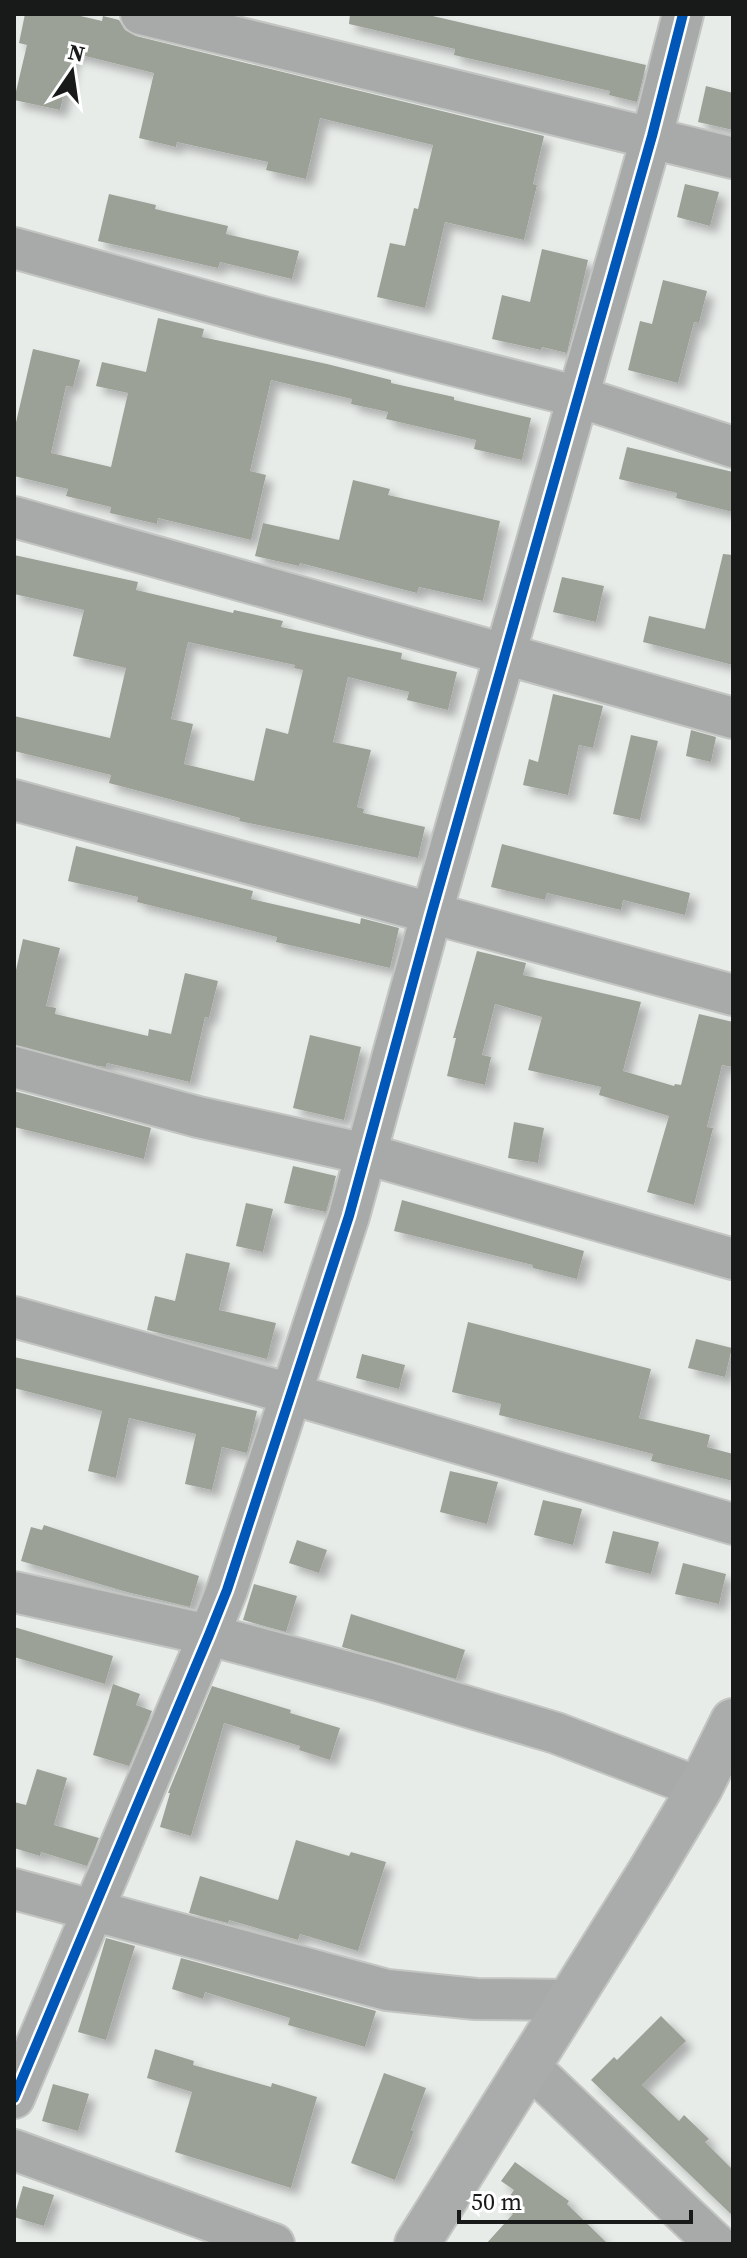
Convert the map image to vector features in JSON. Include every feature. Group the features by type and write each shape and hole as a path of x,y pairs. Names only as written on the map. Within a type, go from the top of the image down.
{"main road":[{"path":"417,2244 700,1788 733,1721"}],"street":[{"path":"141,14 733,158"},
{"path":"14,2098 227,1590 349,1216 652,136 683,14"},
{"path":"14,248 263,317 579,397 733,447"},
{"path":"14,517 733,718"},
{"path":"14,800 733,995"},
{"path":"14,1067 198,1117 366,1154 733,1259"},
{"path":"14,1317 291,1394 733,1524"},
{"path":"14,1592 209,1635 381,1681 556,1733 700,1788"},
{"path":"14,1889 387,1990 476,1999 570,2000"},
{"path":"529,2066 716,2244"},
{"path":"14,2150 274,2244"}],"building":[{"path":"25,14 72,14 102,21 103,16 119,20 125,30 136,36 544,136 524,240 445,222 425,308 377,297 390,243 405,246 414,208 418,209 433,145 320,118 306,179 266,170 268,162 177,142 176,147 139,138 154,73 73,53 60,110 14,100 27,45 19,43"},
{"path":"350,14 424,14 646,65 637,102 609,95 610,91 454,55 455,49 349,24"},
{"path":"706,86 733,93 733,130 698,122"},
{"path":"685,184 719,192 710,226 677,217"},
{"path":"109,194 156,205 155,209 228,226 226,234 299,251 292,279 220,262 218,268 98,241"},
{"path":"542,249 588,260 567,353 492,339 502,295 530,302"},
{"path":"663,280 707,291 699,323 694,322 678,383 628,370 640,321 652,324"},
{"path":"158,318 204,329 202,337 327,364 531,418 522,460 474,449 476,440 386,419 388,412 351,404 352,399 271,380 250,471 266,475 251,540 158,518 157,524 110,513 111,507 66,496 68,489 14,476 14,431 33,349 80,360 73,387 66,386 51,453 111,467 128,393 96,386 102,362 146,372"},
{"path":"627,447 733,472 733,512 676,498 677,493 619,479"},
{"path":"353,480 390,489 388,495 500,521 483,601 419,587 417,593 300,563 299,566 255,556 263,523 339,540"},
{"path":"723,554 733,555 733,665 643,642 649,616 705,629"},
{"path":"14,555 138,582 136,590 233,613 234,610 283,621 281,627 402,653 401,659 457,672 448,710 407,700 409,692 348,677 333,742 371,750 357,807 364,809 363,813 425,827 418,858 239,821 240,818 109,783 111,775 14,751 14,716 110,738 126,668 73,656 84,610 14,594","holes":["188,642 295,665 294,668 303,670 288,734 266,728 254,781 184,764 193,724 171,719"]},
{"path":"562,577 604,586 596,622 553,612"},
{"path":"553,694 603,706 593,748 579,745 568,795 523,785 529,759 538,762"},
{"path":"691,730 716,737 711,762 686,756"},
{"path":"631,735 658,741 640,820 613,814"},
{"path":"502,844 690,893 685,915 623,900 621,910 547,893 545,900 491,887"},
{"path":"76,846 253,891 251,899 360,924 361,918 399,928 390,968 276,942 277,937 137,902 138,897 68,881"},
{"path":"23,939 60,948 46,1006 56,1008 55,1014 148,1036 149,1029 171,1034 185,973 218,981 209,1018 205,1017 190,1082 107,1063 106,1067 98,1066 14,1045 14,979"},
{"path":"477,951 526,963 523,975 641,1002 623,1071 674,1086 681,1085 699,1014 733,1022 733,1067 722,1065 707,1127 713,1128 694,1205 647,1192 669,1116 599,1095 601,1087 528,1070 542,1017 495,1004 482,1055 491,1057 485,1085 447,1076 456,1038 453,1038"},
{"path":"310,1035 361,1047 344,1120 293,1108"},
{"path":"14,1091 151,1128 144,1159 14,1127"},
{"path":"514,1122 544,1128 538,1163 508,1158"},
{"path":"293,1166 336,1176 326,1212 284,1203"},
{"path":"402,1200 584,1251 577,1279 394,1231"},
{"path":"246,1203 273,1209 263,1252 236,1246"},
{"path":"186,1253 230,1263 219,1310 276,1323 267,1359 147,1330 155,1296 175,1301"},
{"path":"468,1322 651,1369 639,1418 710,1435 707,1447 733,1454 733,1481 651,1461 653,1454 499,1415 501,1404 452,1392"},
{"path":"696,1339 732,1348 725,1377 688,1368"},
{"path":"362,1354 405,1365 399,1389 356,1378"},
{"path":"14,1357 257,1411 247,1453 222,1447 212,1490 185,1484 196,1434 129,1418 116,1478 88,1471 102,1411 14,1388"},
{"path":"450,1471 498,1482 487,1524 440,1512"},
{"path":"543,1500 582,1509 573,1545 534,1535"},
{"path":"44,1525 199,1576 190,1607 21,1561 31,1527 42,1530"},
{"path":"613,1531 659,1542 651,1574 605,1563"},
{"path":"297,1540 327,1550 319,1573 289,1563"},
{"path":"683,1563 726,1574 719,1604 675,1594"},
{"path":"254,1584 297,1596 286,1632 243,1620"},
{"path":"351,1614 465,1650 456,1679 342,1647"},
{"path":"14,1627 113,1656 105,1684 14,1657"},
{"path":"113,1684 140,1694 136,1705 152,1711 129,1766 93,1755"},
{"path":"212,1686 340,1728 330,1760 299,1750 300,1746 224,1723 191,1836 160,1827 168,1793"},
{"path":"37,1769 67,1778 54,1825 99,1838 87,1866 41,1852 40,1856 14,1848 14,1802 26,1805"},
{"path":"296,1840 349,1856 351,1852 386,1862 358,1951 300,1934 298,1940 229,1920 228,1923 189,1913 200,1876 278,1900"},
{"path":"106,1938 135,1946 106,2040 78,2032"},
{"path":"181,1958 376,2011 365,2047 288,2025 290,2018 205,1992 203,1999 172,1989"},
{"path":"661,2016 686,2041 642,2085 679,2121 684,2115 709,2139 705,2142 733,2170 733,2216 591,2080 614,2057 617,2060"},
{"path":"155,2049 194,2061 193,2065 317,2097 291,2188 175,2152 192,2092 147,2078"},
{"path":"384,2073 426,2088 395,2180 351,2163"},
{"path":"53,2084 89,2094 78,2131 42,2121"},
{"path":"515,2162 569,2201 567,2204 608,2244 486,2244 513,2214 502,2207 514,2190 501,2181"},
{"path":"23,2186 54,2195 44,2226 14,2217"}],"cycle path":[{"path":"14,2098 227,1590 349,1216 652,136 683,14"}]}
